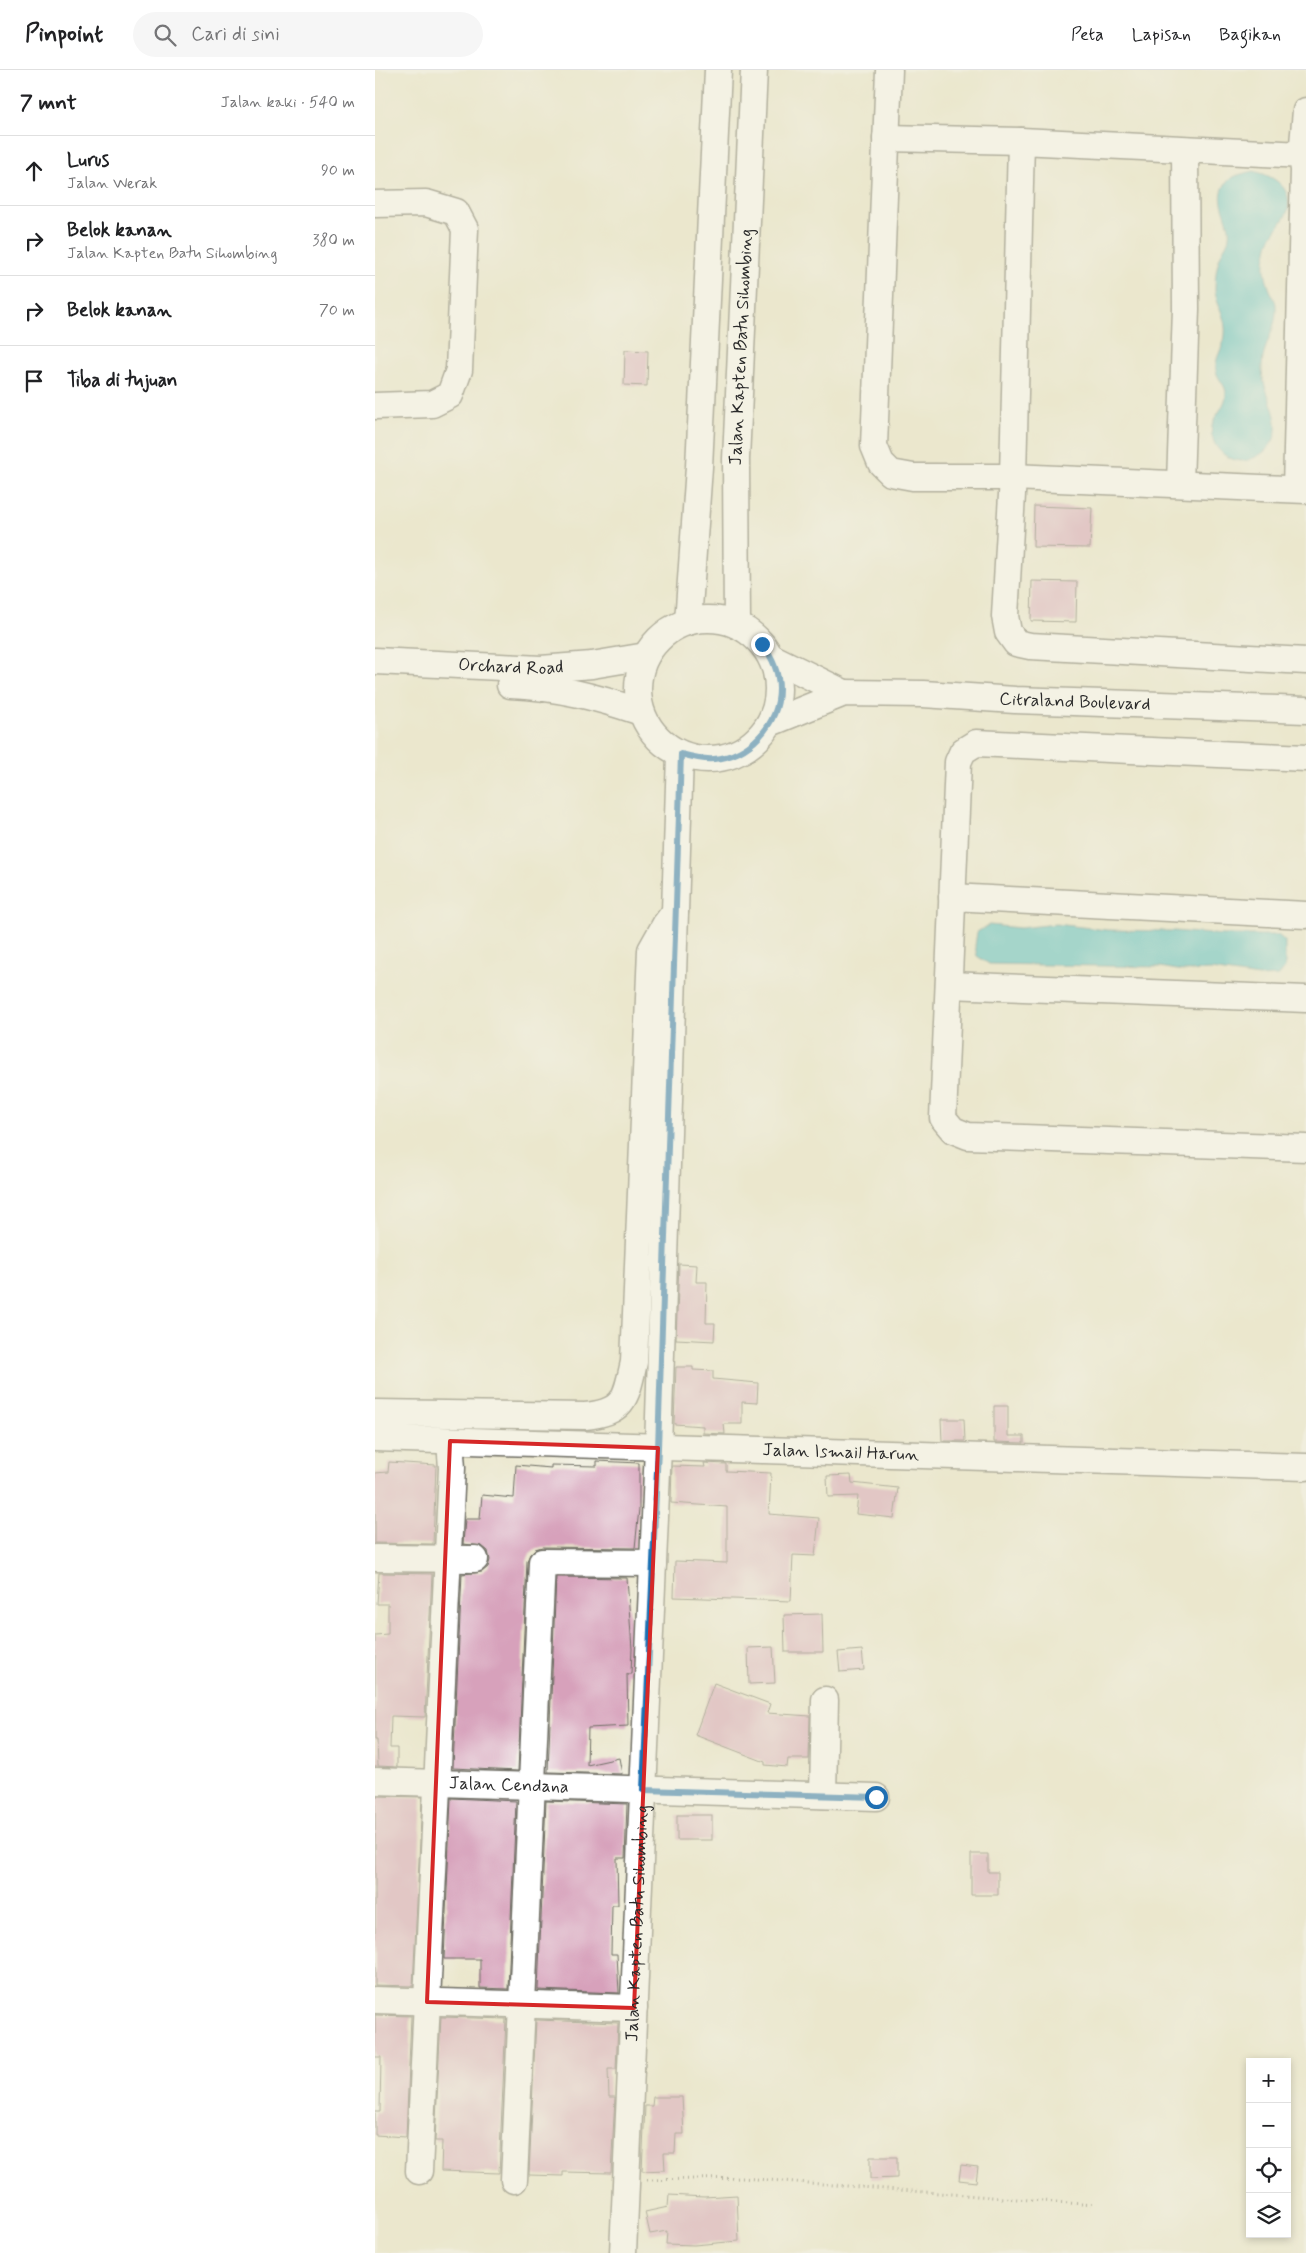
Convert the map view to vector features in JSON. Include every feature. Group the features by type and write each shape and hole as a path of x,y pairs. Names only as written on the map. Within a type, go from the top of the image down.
{"street":[{"name":"Jalan Kapten Batu Sihombing","path":"688,622 699,467 718,70"},
{"name":"Jalan Kapten Batu Sihombing","path":"737,625 736,459 754,70"},
{"path":"889,70 874,446 881,463 891,473 913,477 1013,477 1180,483 1301,490 1306,111"},
{"path":"886,138 1185,150 1304,165"},
{"path":"1021,142 1013,477 1005,616 1008,632 1016,644 1029,646 1306,661"},
{"path":"1180,483 1186,310 1185,150"},
{"path":"375,204 426,203 456,212 465,230 459,370 450,395 432,404 392,407 375,406"},
{"path":"713,619 737,625 756,638 771,657 777,673 779,690 776,707 770,723 753,742 731,755 714,759 697,758 681,754 657,737 647,725 641,712 638,683 646,656 664,634 688,622 713,619"},
{"name":"Orchard Road","path":"375,661 541,669 592,665 646,656"},
{"name":"Citraland Boulevard","path":"771,657 844,693"},
{"name":"Orchard Road","path":"375,679 542,687 592,696 641,712"},
{"name":"Citraland Boulevard","path":"770,723 844,693 923,694 1015,700 1306,710"},
{"path":"1306,758 975,743 963,751 958,762 943,1118 953,1130 968,1136 1306,1148"},
{"name":"Jalan Kapten Batu Sihombing","path":"623,2253 658,1448 681,754"},
{"path":"952,897 1306,915"},
{"path":"375,1413 606,1414 617,1406 628,1391 634,1362 651,950 665,925 675,912"},
{"path":"949,985 1306,999"},
{"name":"Jalan Ismail Harun","path":"375,1438 1306,1467"},
{"path":"419,2171 452,1468 451,1441"},
{"path":"375,1558 475,1559"},
{"path":"514,2180 542,1562 653,1563"},
{"path":"823,1796 825,1700"},
{"name":"Jalan Cendana","path":"375,1781 876,1797"},
{"path":"375,2000 634,2008"}],"path":[{"path":"626,2180 743,2178 1095,2205"}],"highlighted area":[{"path":"450,1441 658,1448 634,2008 427,2002"}],"water":[{"path":"1254,171 1269,176 1278,182 1287,194 1289,201 1287,213 1270,240 1265,265 1267,282 1276,304 1276,313 1262,366 1263,377 1276,421 1276,431 1273,441 1265,451 1254,458 1241,461 1231,459 1219,450 1211,430 1226,394 1216,371 1216,361 1224,340 1225,329 1216,297 1215,282 1221,254 1229,237 1228,223 1221,196 1223,189 1232,178"},
{"path":"1056,924 1107,930 1174,931 1224,935 1278,935 1285,941 1285,968 1279,976 1259,977 1211,970 1183,971 1160,967 989,964 977,956 975,946 977,932 989,925 1020,928"}],"building":[{"path":"625,350 648,351 647,386 624,385"},
{"path":"1034,506 1092,508 1090,548 1033,547"},
{"path":"1032,581 1077,582 1076,622 1031,621"},
{"path":"679,1264 697,1265 696,1282 707,1282 706,1323 715,1323 714,1341 676,1339"},
{"path":"676,1367 693,1367 693,1370 713,1371 713,1379 758,1383 757,1403 742,1402 742,1424 724,1424 725,1434 703,1433 703,1426 674,1424"},
{"path":"994,1406 1008,1406 1008,1436 1024,1436 1024,1443 994,1442"},
{"path":"941,1419 964,1419 965,1441 942,1441"},
{"path":"597,1461 639,1463 639,1509 635,1548 542,1547 535,1549 530,1554 527,1561 518,1771 453,1768 462,1574 482,1572 488,1567 490,1560 488,1551 482,1546 463,1544 465,1519 480,1519 482,1495 514,1498 516,1465 551,1468 551,1465 597,1466"},
{"path":"389,1462 436,1465 433,1544 375,1543 375,1473 388,1472"},
{"path":"704,1463 726,1464 726,1471 771,1473 769,1514 819,1518 815,1556 793,1555 791,1601 674,1597 675,1561 727,1563 727,1507 671,1503 672,1466 705,1467"},
{"path":"851,1475 852,1483 898,1488 894,1518 856,1514 858,1496 828,1497 827,1476"},
{"path":"379,1573 432,1574 425,1717 391,1716 390,1748 397,1748 397,1767 378,1766 377,1740 375,1740 375,1635 388,1634 388,1604 377,1604"},
{"path":"556,1577 627,1578 632,1649 631,1674 627,1674 628,1726 588,1728 587,1765 619,1758 622,1774 548,1772"},
{"path":"822,1614 823,1652 785,1652 784,1615"},
{"path":"773,1647 775,1683 749,1684 748,1648"},
{"path":"862,1650 864,1670 840,1672 838,1652"},
{"path":"714,1683 770,1704 767,1713 810,1716 809,1759 788,1759 787,1767 765,1765 765,1762 695,1735"},
{"path":"375,1796 422,1797 413,1986 375,1985"},
{"path":"451,1798 516,1801 508,1989 480,1988 480,1959 444,1959"},
{"path":"546,1801 627,1804 625,1858 617,1858 618,1905 612,1905 611,1954 617,1954 619,1993 538,1990"},
{"path":"677,1815 712,1815 712,1840 677,1840"},
{"path":"971,1854 988,1854 988,1872 998,1872 998,1895 971,1895"},
{"path":"375,2015 411,2016 406,2137 375,2135 375,2112 380,2112 381,2057 375,2057"},
{"path":"441,2017 506,2019 499,2173 441,2171 442,2141 435,2141"},
{"path":"536,2020 618,2023 616,2069 608,2069 609,2097 615,2097 611,2173 563,2172 563,2176 529,2175"},
{"path":"653,2097 682,2097 684,2134 676,2134 675,2153 664,2153 665,2170 642,2171 645,2106 652,2106"},
{"path":"870,2157 897,2157 897,2178 870,2179"},
{"path":"961,2165 978,2167 976,2182 959,2180"},
{"path":"669,2195 704,2197 737,2195 739,2241 694,2245 666,2244 667,2231 650,2234 645,2212 668,2207"}],"route":[{"path":"762,644 771,657 777,673 779,690 776,707 770,723 747,748 731,755 714,759 697,758 681,754 658,1448 643,1790 876,1797"}]}
